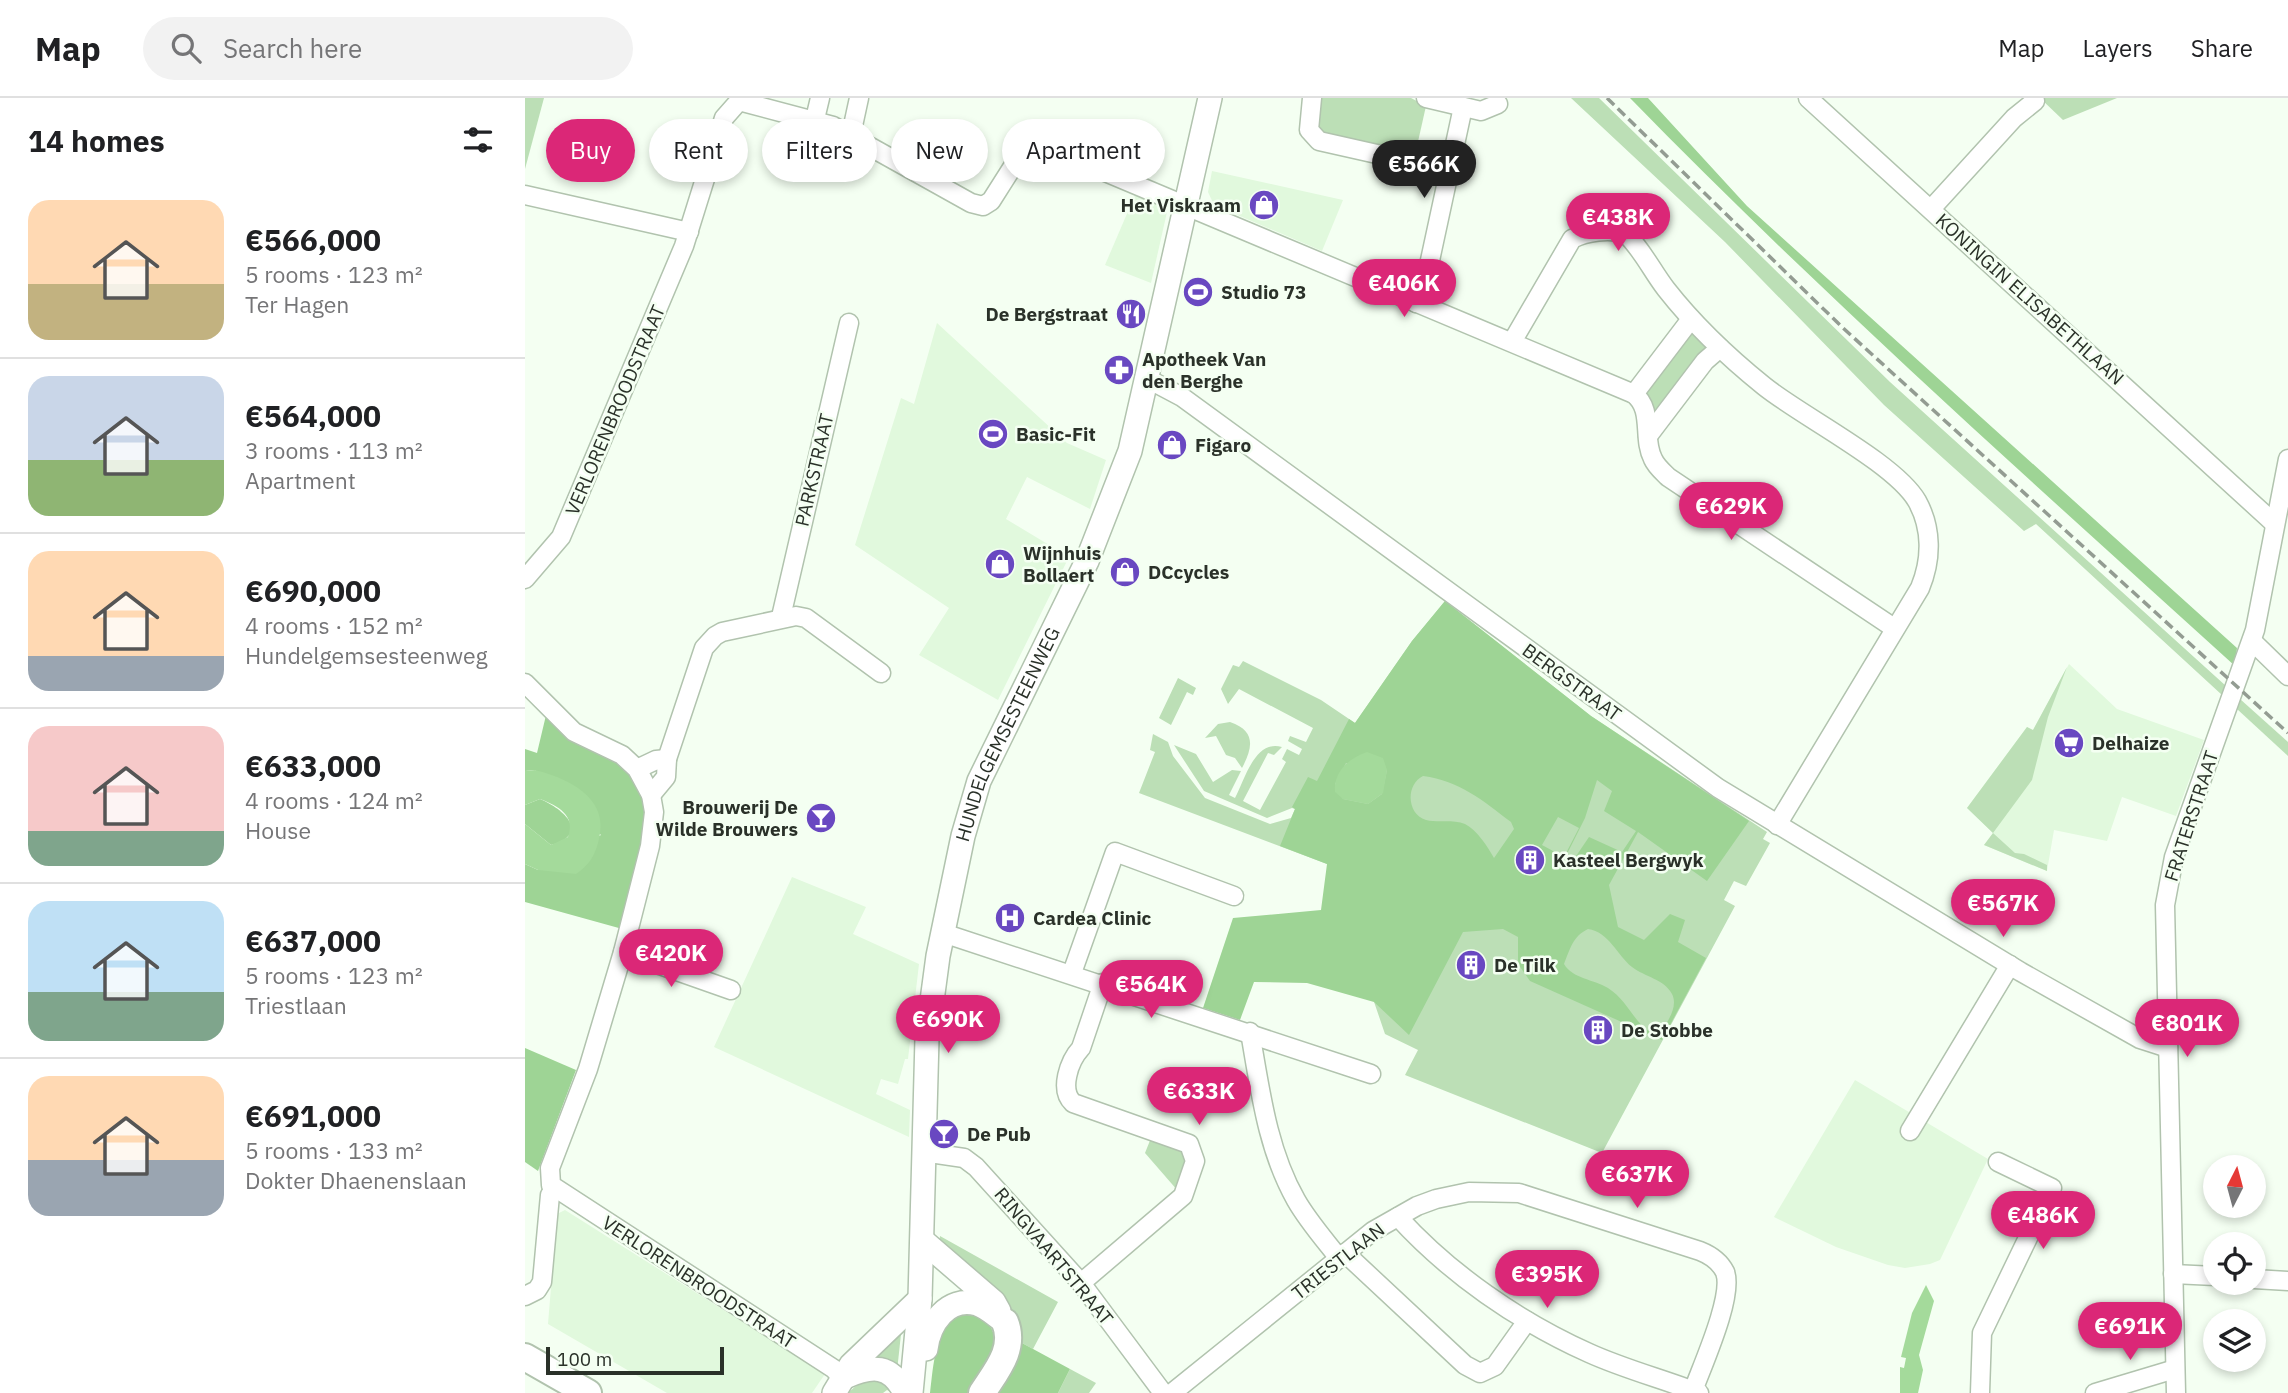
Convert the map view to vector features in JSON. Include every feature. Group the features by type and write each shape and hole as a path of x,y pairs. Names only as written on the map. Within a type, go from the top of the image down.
{"highway":[{"path":"982,1393 1007,1350 1010,1340 1006,1322"},
{"path":"525,1357 588,1393"},
{"path":"556,1375 611,1393"}],"main road":[{"name":"HUNDELGEMSESTEENWEG","path":"911,1393 920,1299 927,1038 943,933 963,836 979,781 1087,561 1126,464 1149,379 1210,98"},
{"path":"922,1240 994,1302 1006,1322"},
{"path":"838,1386 851,1366 920,1299"},
{"path":"914,1369 924,1357 930,1329 947,1309 958,1304 978,1304 1006,1322"},
{"path":"838,1386 869,1367 879,1367 894,1376 905,1393"}],"street":[{"path":"815,119 820,98"},
{"path":"854,119 859,98"},
{"path":"1312,98 1309,130 1319,141 1448,170"},
{"path":"1426,98 1481,111 1498,104"},
{"name":"KONINGIN ELISABETHLAAN","path":"1808,98 2251,499 2275,524"},
{"path":"1931,209 2014,118 2035,101"},
{"name":"VERLORENBROODSTRAAT","path":"525,579 561,537 689,232 725,118 734,103 815,119"},
{"path":"1416,303 1429,265 1463,107"},
{"name":"VERLORENBROODSTRAAT","path":"877,150 971,204 983,206 991,201 1024,149 1041,145 1187,204 1638,397"},
{"path":"525,195 689,232"},
{"path":"1512,342 1566,244 1581,234 1615,231 1625,233 1691,319 1720,348 1766,388 1893,475 1916,499 1928,531 1927,569 1920,588 1777,825"},
{"path":"1691,319 1638,397 1651,457 1668,477 1894,628"},
{"name":"PARKSTRAAT","path":"781,617 849,323"},
{"path":"1648,436 1705,361 1720,348"},
{"name":"BERGSTRAAT","path":"1149,379 1182,397 1672,756 1777,825 2010,965 2140,1039 2168,1048"},
{"name":"FRATERSTRAAT","path":"2176,1393 2164,930 2169,881 2191,809 2252,641 2288,459"},
{"path":"2251,499 2279,503"},
{"path":"651,795 666,778 667,759 709,640 722,632 781,617 806,618 881,673"},
{"path":"2252,641 2288,676"},
{"path":"525,683 574,732 622,755 637,769 651,795 654,827 623,952 588,1069 549,1168 549,1178 554,1189 550,1195 542,1282 537,1290 525,1296"},
{"path":"637,769 656,760 667,759"},
{"path":"1072,973 1115,852 1234,896"},
{"path":"943,933 1103,983 1371,1074"},
{"path":"623,952 731,990"},
{"path":"1910,1131 2010,965"},
{"path":"1081,1283 1183,1196 1195,1161 1189,1144 1073,1103 1067,1098 1065,1086 1103,983"},
{"path":"1249,1032 1269,1133 1283,1175 1297,1202 1341,1255 1465,1365 1480,1373 1495,1366 1527,1321"},
{"name":"RINGVAARTSTRAAT","path":"923,1152 969,1161 1081,1283 1163,1393"},
{"path":"1980,1393 1982,1333 2052,1188 1998,1162"},
{"name":"VERLORENBROODSTRAAT","path":"554,1189 834,1369 838,1386"},
{"name":"TRIESTLAAN","path":"1172,1393 1379,1227 1417,1206 1460,1194 1519,1194 1708,1255 1725,1273 1725,1293 1696,1392"},
{"path":"1398,1217 1417,1238 1465,1278 1527,1321 1589,1353 1696,1392"},
{"path":"2173,1274 2203,1275"},
{"path":"2266,1280 2288,1282"},
{"path":"2095,1393 2175,1369"}],"shaded area":[{"path":"525,98 544,98 525,169"},
{"path":"1317,98 1411,98 1426,106 1415,155 1321,134 1312,122"},
{"path":"1571,98 1599,98 1890,382 2226,686 2222,695 2036,524 2024,531 1884,405 1725,242"},
{"path":"1630,98 1648,98 1747,206 2237,648 2235,666 1852,316"},
{"path":"2040,98 2117,98 2063,120"},
{"path":"1212,171 1343,200 1322,251 1214,205 1208,192"},
{"path":"1135,195 1163,204 1167,212 1151,283 1105,265"},
{"path":"937,323 1067,443 1106,460 1090,509 1027,477 1006,519 1069,557 998,700 919,655 949,608 855,545 901,398 914,404"},
{"path":"1691,331 1696,332 1712,349 1689,377 1679,381 1651,417 1645,390"},
{"path":"1445,601 1591,716 1767,832 1763,839 1770,843 1746,886 1734,881 1724,900 1735,906 1602,1153 1405,1075 1418,1050 1385,1034 1327,864 1139,793 1155,752 1150,750 1153,734 1168,742 1173,756 1205,798 1270,824 1291,818 1295,809 1267,818 1204,791 1174,745 1196,754 1213,782 1232,770 1241,771 1229,795 1235,798 1247,771 1258,755 1273,746 1282,747 1274,755 1268,753 1243,801 1260,810 1286,762 1282,759 1287,749 1299,755 1302,749 1288,741 1290,736 1306,742 1313,728 1239,689 1228,704 1221,689 1233,665 1239,667 1243,661 1321,700 1355,723 1412,641"},
{"path":"1445,601 1591,716 1749,821 1707,881 1638,832 1609,885 1618,927 1644,940 1670,914 1685,920 1678,942 1706,958 1662,1040 1530,981 1518,964 1518,937 1503,929 1463,932 1409,1035 1374,1002 1307,983 1254,982 1240,1020 1203,1008 1233,918 1321,910 1327,864 1280,846 1295,809 1292,807 1308,777 1317,781 1349,719 1355,723 1412,641","holes":["1346,763 1387,770 1382,794 1368,804 1343,799 1335,784","1423,776 1448,782 1480,799 1511,822 1514,829 1494,858 1478,834 1465,824 1431,821 1419,817 1411,799 1413,785","1597,780 1612,791 1604,811 1636,831 1622,852 1589,837 1572,862 1565,858 1585,818","1558,817 1579,828 1564,857 1542,845","1588,929 1602,935 1632,967 1669,989 1674,999 1673,1008 1663,1029 1650,1032 1615,993 1568,969 1564,964 1579,935"]},
{"path":"2069,664 2117,709 2204,740 2176,816 2122,797 2107,841 2054,830 2047,871 1984,845 1993,833 1967,808 2027,727 2033,730"},
{"path":"2067,667 2048,717 2032,780 1993,833 1967,808 2027,727 2033,730"},
{"path":"1178,678 1196,688 1193,695 1187,692 1171,725 1159,718"},
{"path":"2240,699 2288,742 2288,756 2237,709"},
{"path":"547,711 635,770 651,813 626,930 525,902 525,864 538,870 601,835 535,770 525,771 525,749 537,753"},
{"path":"1230,722 1244,730 1250,740 1242,768 1235,758 1226,755 1216,736 1205,738 1218,724"},
{"path":"1367,752 1383,758 1387,770 1383,793 1368,804 1343,799 1335,792 1339,772 1348,762"},
{"path":"535,770 574,785 585,793 599,814 601,828 593,857 576,874 538,870 525,864 525,824 551,845 568,837 570,829 564,812 553,805 540,799 525,805 525,771"},
{"path":"540,799 565,815 571,828 570,835 551,845 525,824 525,805"},
{"path":"1993,833 2015,853 2024,854 2047,865 2047,871 1984,845"},
{"path":"792,877 866,907 853,934 919,964 908,1059 905,1059 898,1084 881,1079 876,1094 910,1110 909,1137 714,1047"},
{"path":"525,1048 576,1070 538,1171 525,1162"},
{"path":"1855,1080 1988,1159 1940,1260 1905,1268 1888,1265 1836,1247 1774,1217"},
{"path":"1151,1138 1183,1149 1188,1156 1178,1191 1145,1153"},
{"path":"565,1210 825,1374 812,1393 667,1393 548,1324 557,1214"},
{"path":"940,1236 1058,1302 1033,1349 1022,1343 1011,1309 939,1246"},
{"path":"1926,1285 1934,1301 1919,1355 1923,1370 1918,1393 1900,1393 1900,1367 1904,1368 1906,1358 1901,1357 1912,1313"},
{"path":"959,1313 981,1317 986,1321 993,1332 996,1347 972,1393 930,1393 934,1359 940,1340 944,1330"},
{"path":"902,1325 897,1371 874,1362 871,1355"},
{"path":"1022,1343 1070,1369 1058,1393 998,1393 1019,1357"},
{"path":"1070,1369 1096,1383 1089,1393 1058,1393"},
{"path":"871,1379 885,1382 893,1393 887,1390 883,1393 848,1393 858,1384"}],"railway":[{"path":"1607,98 1843,328 2288,733"}],"place":[{"name":"Het Viskraam","path":"1264,205"},
{"name":"Studio 73","path":"1198,292"},
{"name":"De Bergstraat","path":"1131,314"},
{"name":"Apotheek Van den Berghe","path":"1119,370"},
{"name":"Basic-Fit","path":"993,434"},
{"name":"Figaro","path":"1172,445"},
{"name":"Wijnhuis Bollaert","path":"1000,564"},
{"name":"DCcycles","path":"1125,572"},
{"name":"Delhaize","path":"2069,743"},
{"name":"Brouwerij De Wilde Brouwers","path":"821,818"},
{"name":"Kasteel Bergwyk","path":"1530,860"},
{"name":"Cardea Clinic","path":"1010,918"},
{"name":"De Tilk","path":"1471,965"},
{"name":"De Stobbe","path":"1598,1030"},
{"name":"De Pub","path":"944,1134"}]}
